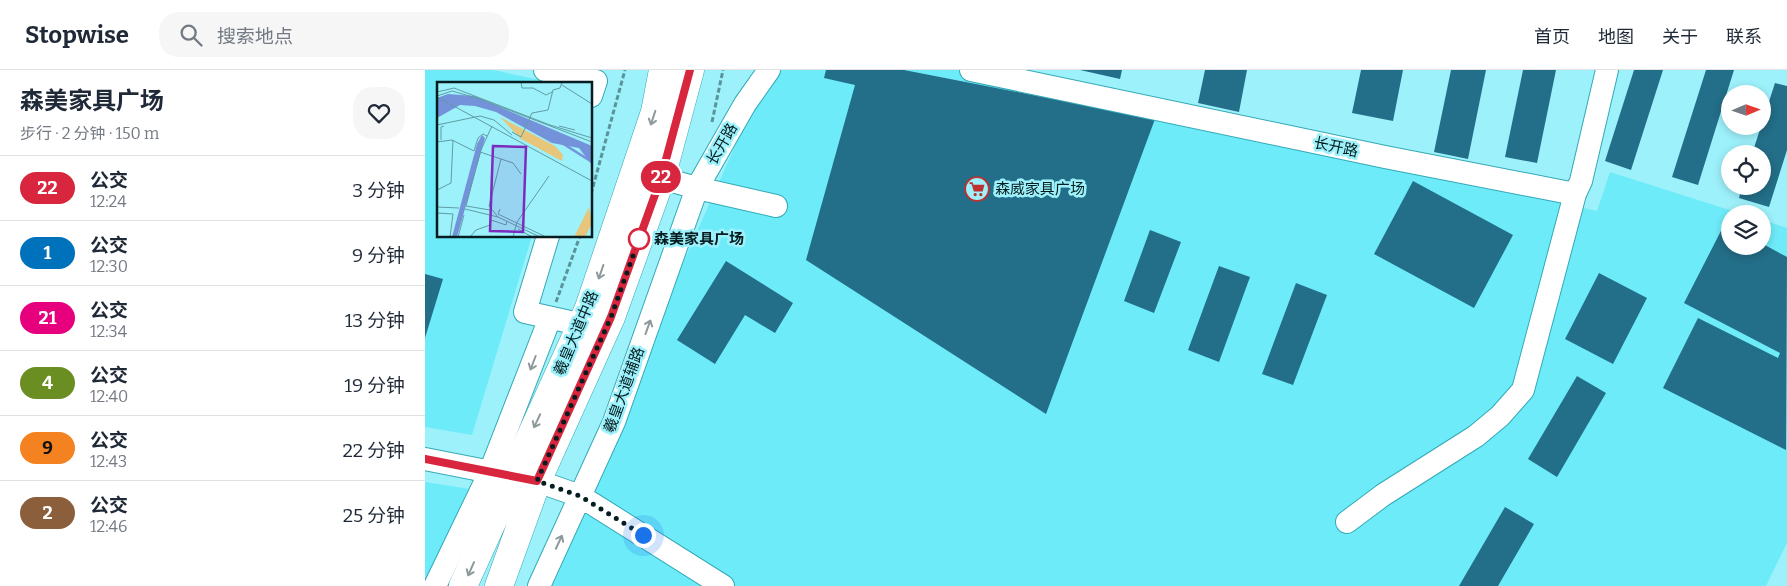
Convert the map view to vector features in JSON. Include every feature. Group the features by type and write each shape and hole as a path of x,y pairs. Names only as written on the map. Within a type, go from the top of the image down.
{"main road":[{"name":"羲皇大道中路","path":"593,328 589,308 655,112 663,70"},
{"name":"羲皇大道中路","path":"463,586 513,476 593,328 661,178 690,70"},
{"name":"羲皇大道中路","path":"499,586 513,476"}],"street":[{"path":"545,70 596,81 593,90"},
{"path":"745,104 752,70"},
{"name":"长开路","path":"697,188 745,104 769,70"},
{"name":"长开路","path":"971,70 1385,158 1575,194"},
{"path":"1347,522 1383,495 1476,436 1500,416 1523,390 1575,194 1581,181 1607,70"},
{"path":"661,178 776,206"},
{"name":"羲皇大道辅路","path":"539,586 614,422 697,188"},
{"path":"547,238 525,312 593,328"},
{"path":"435,586 513,476 550,318"},
{"path":"425,459 513,476 580,496 723,586"}],"path":[{"path":"593,187 625,70"},
{"path":"550,318 579,238"}],"shaded area":[{"path":"425,70 493,70 550,82 437,82 437,238 531,238 472,435 425,427"},
{"path":"769,70 962,70 1597,211 1610,172 1721,207 1721,255 1771,255 1771,223 1787,228 1787,543 1766,586 539,586"},
{"path":"425,482 470,489 425,586"}],"building":[{"name":"森威家具广场","path":"826,70 904,70 1155,119 1046,414 806,260 855,85 824,78"},
{"path":"1080,70 1122,70 1120,79"},
{"path":"1205,70 1247,70 1239,112 1198,103"},
{"path":"1361,70 1403,70 1393,121 1352,113"},
{"path":"1451,70 1486,70 1468,159 1434,152"},
{"path":"1523,70 1556,70 1537,163 1505,157"},
{"path":"1634,70 1663,70 1631,170 1605,161"},
{"path":"1706,70 1734,70 1729,85 1721,85 1721,112 1698,185 1672,177"},
{"path":"1775,83 1787,86 1787,150 1770,205 1762,205 1739,198 1740,195 1771,195 1771,145 1755,145 1758,135 1771,135 1771,95"},
{"path":"1413,181 1513,235 1474,308 1374,254"},
{"path":"1150,230 1181,242 1154,313 1124,301"},
{"path":"1721,231 1721,255 1771,255 1771,248 1787,257 1786,450 1663,388 1698,318 1778,358 1780,353 1684,303"},
{"path":"726,261 793,303 775,333 745,315 715,364 677,340"},
{"path":"1219,266 1250,277 1219,362 1188,350"},
{"path":"1599,273 1647,298 1613,364 1565,339"},
{"path":"425,274 443,279 425,338"},
{"path":"1296,283 1327,295 1293,385 1262,374"},
{"path":"1577,376 1606,393 1557,477 1528,459"},
{"path":"1505,507 1534,524 1498,586 1459,586"}],"bus line":[{"name":"22","path":"425,459 537,481 611,317 661,178 690,70"}],"place":[{"name":"森威家具广场","path":"977,189"},
{"name":"森美家具广场","path":"639,239"}],"route":[{"path":"639,239 611,317 537,481 580,496 643,535"}]}
